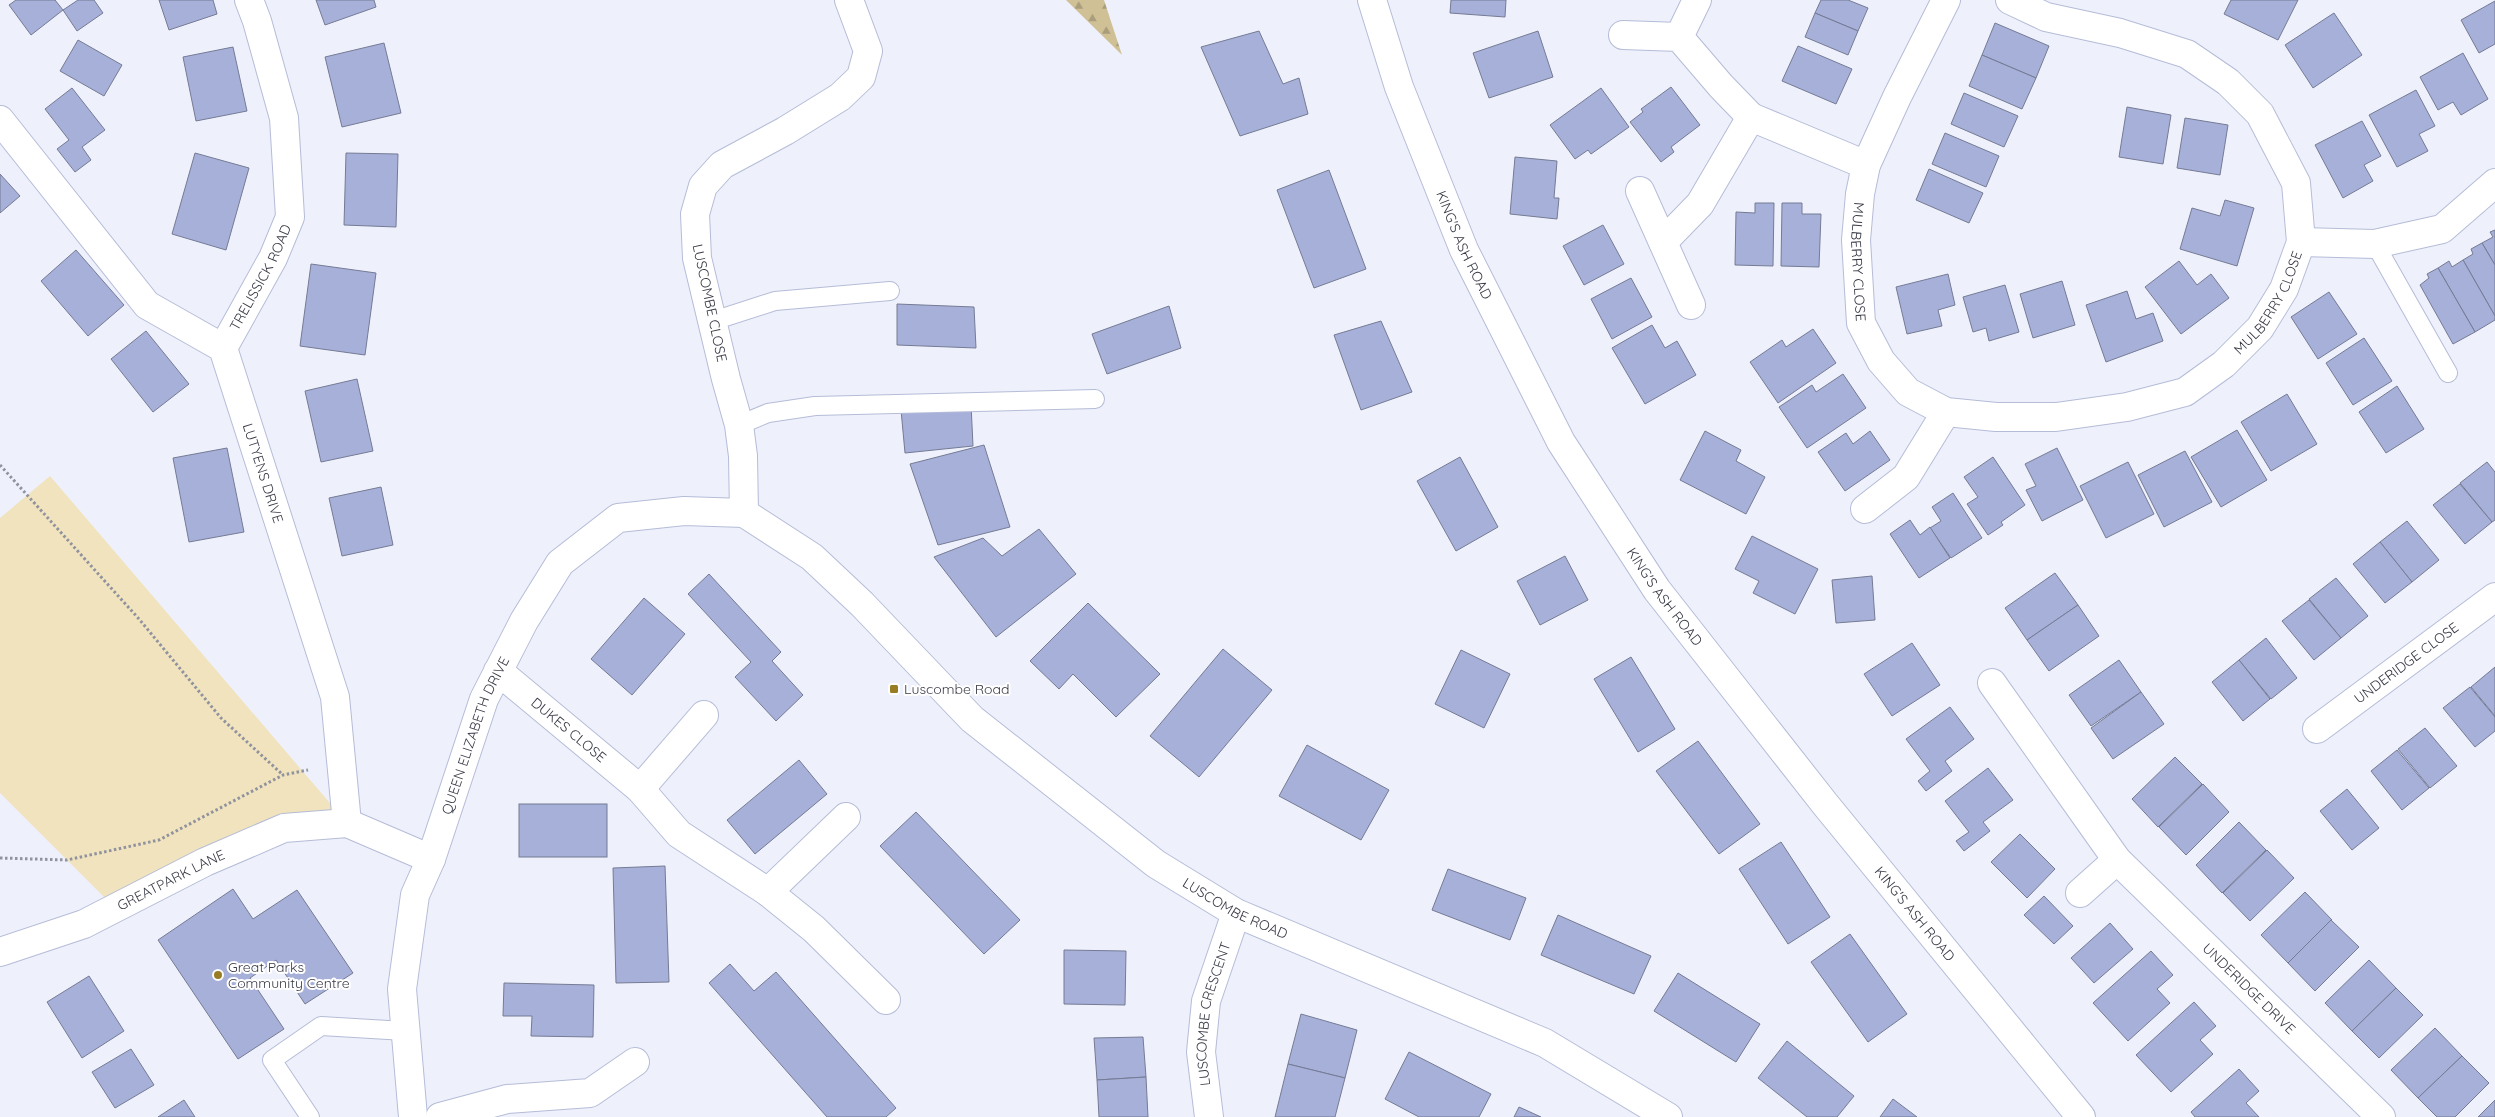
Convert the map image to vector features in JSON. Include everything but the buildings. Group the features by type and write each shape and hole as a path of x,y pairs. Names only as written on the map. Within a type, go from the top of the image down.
{"main road":[{"name":"TRELISSICK ROAD","path":"223,348 273,258 290,217 284,118 257,20 249,0"},
{"name":"LUSCOMBE CLOSE","path":"744,513 743,456 740,425 726,379 698,258 695,214 703,186 722,165 785,131 840,97 861,77 868,52 860,24 849,0"},
{"name":"KING'S ASH ROAD","path":"1372,0 1399,87 1464,250 1561,442 1657,590 1826,804 2081,1117"},
{"path":"1679,37 1697,0"},
{"name":"MULBERRY CLOSE","path":"1946,0 1866,166 1856,240 1861,323 1882,361 1908,392 1946,412 1996,417 2056,417 2127,407 2185,392 2224,364 2260,328 2284,289 2301,242 2296,183 2260,114 2228,82 2187,54 2120,33 2046,17 2010,0"},
{"path":"1623,35 1679,37 1721,86 1752,117 1866,166"},
{"path":"1663,242 1700,204 1752,117"},
{"path":"0,120 147,305 223,348"},
{"path":"2301,242 2375,244 2442,229 2495,183"},
{"path":"1640,191 1691,305"},
{"name":"LUTYENS DRIVE","path":"223,348 336,697 347,823"},
{"path":"1865,509 1906,477 1946,412"},
{"name":"QUEEN ELIZABETH DRIVE","path":"413,1117 402,989 415,895 431,859 484,699 524,621 560,563 618,518 684,511 744,513"},
{"name":"LUSCOMBE ROAD","path":"744,513 812,557 862,604 972,719 1156,864 1236,913 1544,1043 1668,1117"},
{"name":"UNDERIDGE CLOSE","path":"2317,729 2495,597"},
{"name":"DUKES CLOSE","path":"498,671 640,789 679,834 768,892 814,929 886,1000"},
{"name":"UNDERIDGE DRIVE","path":"1992,683 2117,860 2380,1117"},
{"path":"640,789 704,715"},
{"path":"768,892 846,817"},
{"path":"347,823 431,859"},
{"name":"GREATPARK LANE","path":"0,952 84,924 205,862 284,828 347,823"},
{"path":"2080,893 2117,860"},
{"name":"LUSCOMBE CRESCENT","path":"1209,1117 1201,1052 1206,1001 1236,913"},
{"path":"440,1117 507,1099 590,1093 634,1062"}],"lane":[{"path":"2375,244 2448,373"},
{"path":"713,321 775,301 890,291"},
{"path":"740,425 768,413 815,406 1095,399"},
{"path":"310,1117 272,1060 321,1026 405,1031"}],"path":[{"path":"0,465 139,619 221,718 283,775"},
{"path":"0,858 67,860 159,840 283,775 341,764"}],"green space":[{"path":"1066,0 1104,0 1122,55 1068,2"}],"shaded area":[{"path":"50,476 347,823 284,828 115,908 0,793 0,518"}],"place":[{"name":"Luscombe Road","path":"894,689"},
{"name":"Great Parks Community Centre","path":"218,975"}]}
